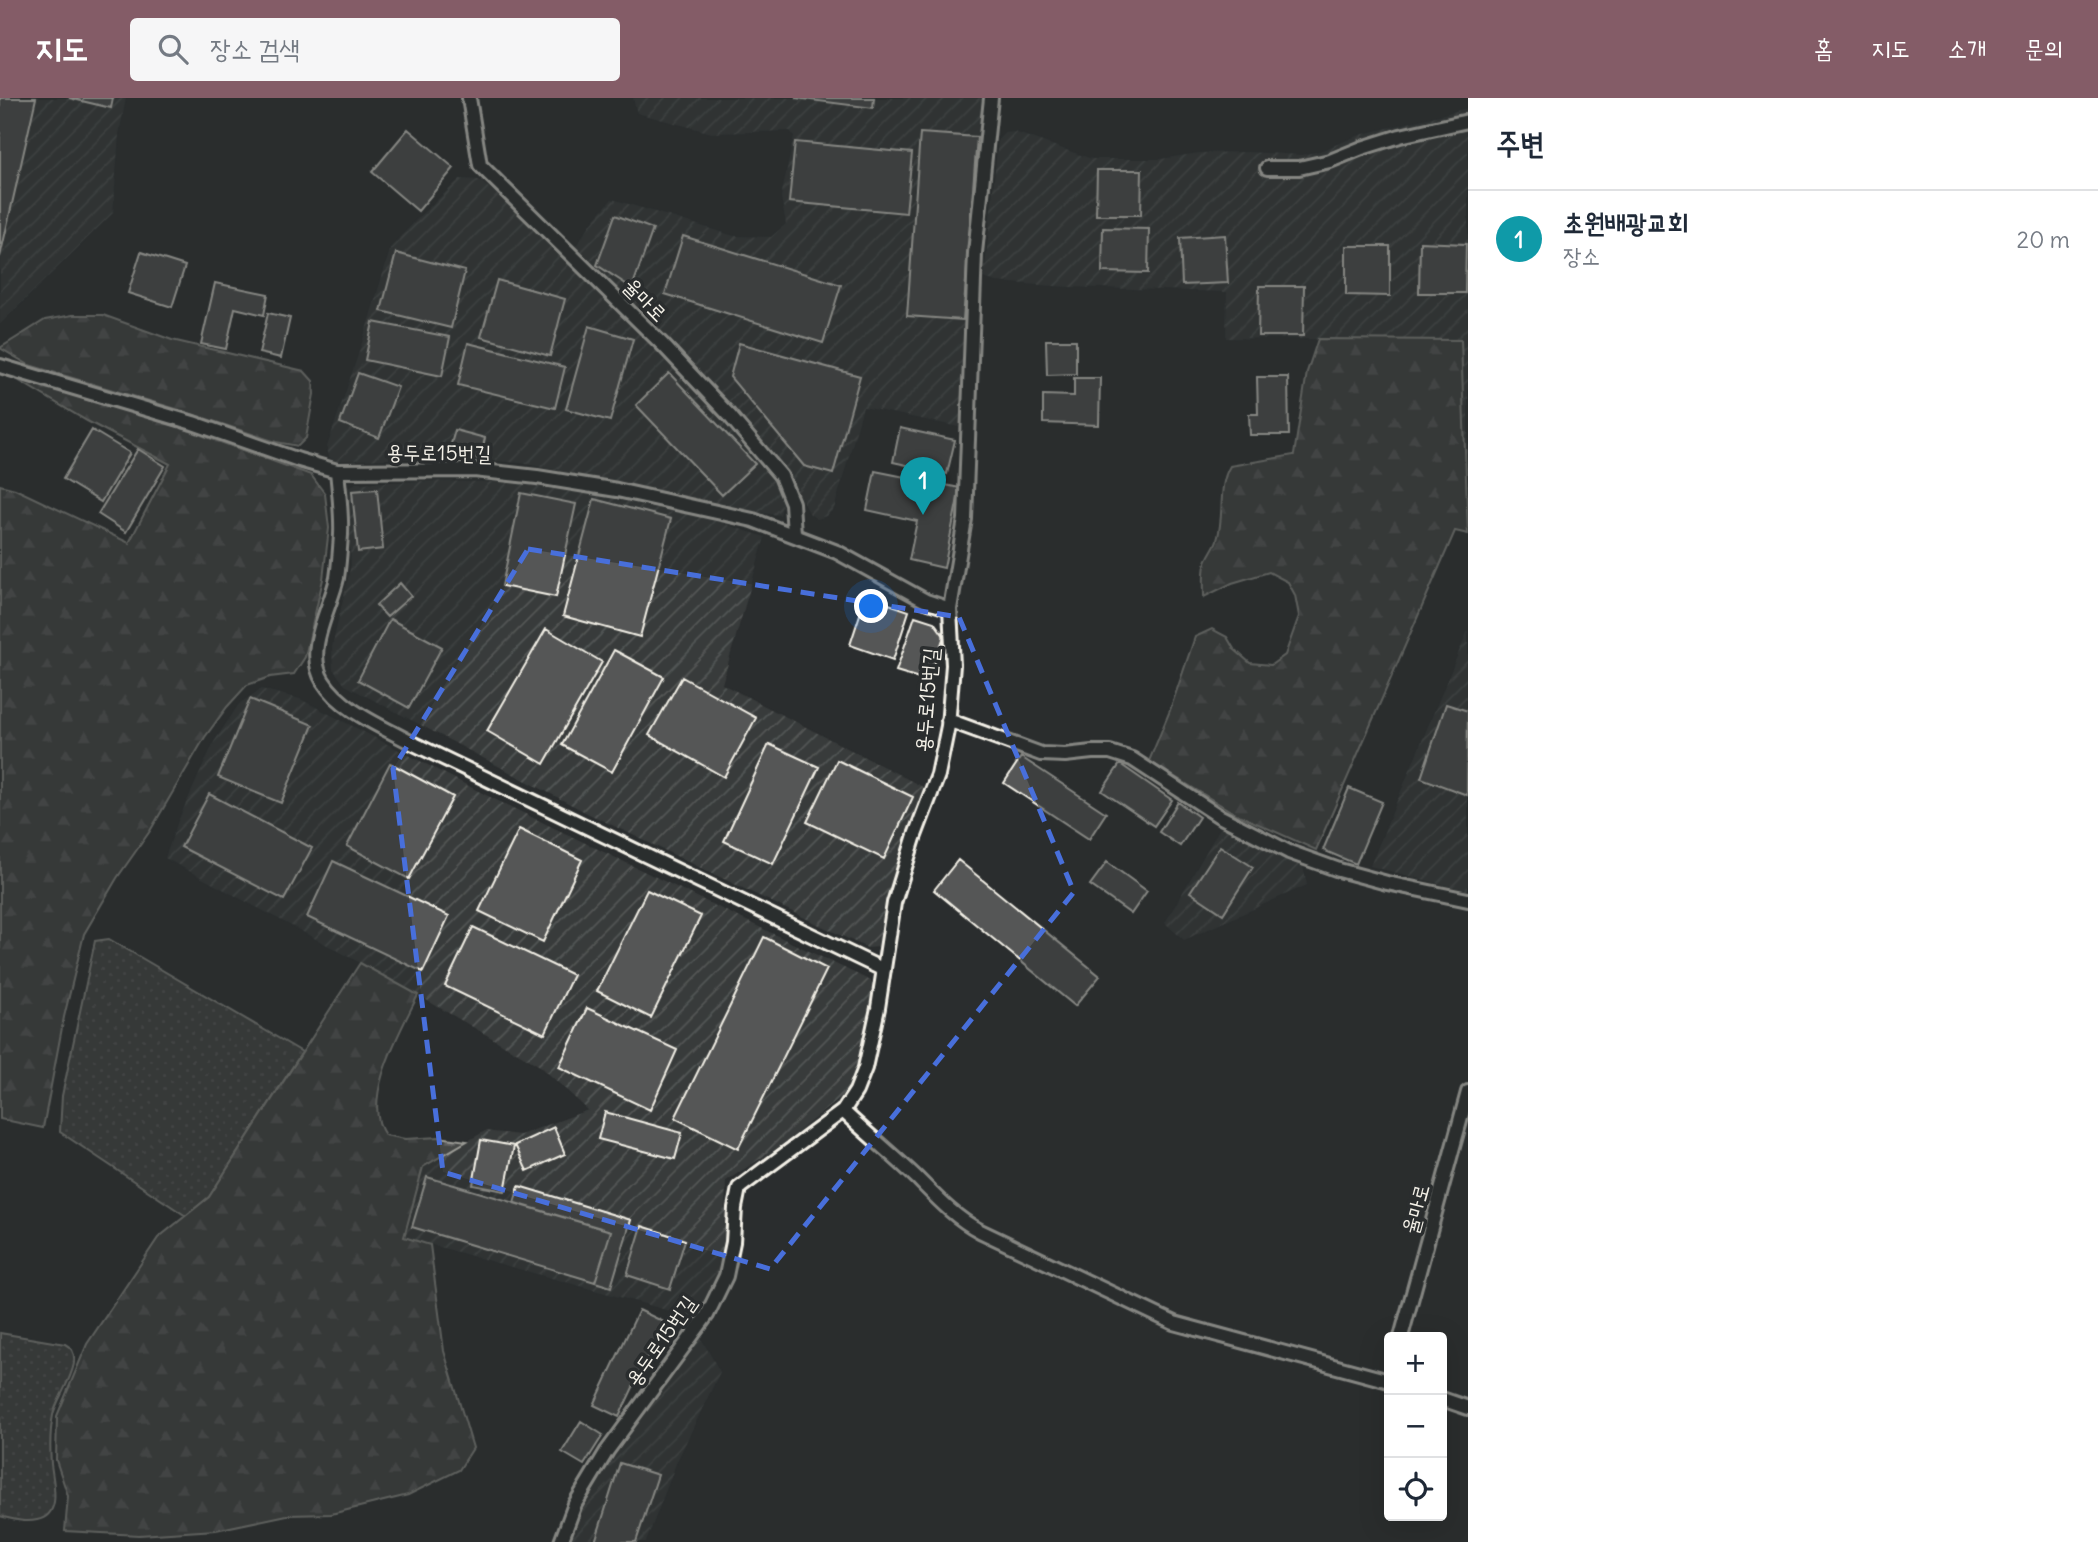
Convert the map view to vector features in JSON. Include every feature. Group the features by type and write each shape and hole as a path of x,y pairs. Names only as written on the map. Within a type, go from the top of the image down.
{"lane":[{"name":"율마로","path":"469,98 480,165 653,335 729,415 780,476 792,503 794,534"},
{"path":"950,609 965,519 975,253 991,98"},
{"path":"1267,168 1299,168 1330,161 1400,136 1468,121"},
{"name":"용두로15번길","path":"0,366 193,423 337,471 474,470 537,477 753,520 837,552 926,601 950,609 953,665 948,720 938,775 914,838 894,903 878,1008 865,1068 856,1091 843,1111 739,1188 726,1276 707,1315 607,1451 575,1504 561,1542"},
{"path":"337,471 341,534 337,578 317,643 317,663 321,679 331,693 349,707 410,742 884,970"},
{"path":"948,720 1041,754 1110,752 1132,759 1219,816 1289,852 1375,879 1468,900"},
{"name":"율마로","path":"1402,1332 1468,1092"},
{"path":"843,1111 945,1208 980,1231 1174,1323 1384,1379"},
{"path":"1447,1401 1468,1408"}],"highlighted area":[{"path":"528,549 959,617 1074,892 770,1269 443,1172 393,769"}],"shaded area":[{"path":"0,98 126,98 119,134 113,213 0,324"},
{"path":"633,98 984,98 959,427 863,407 834,509 817,519 810,514 786,473 751,431 672,343 575,247 612,199 734,236 771,237 786,224 781,197 794,136 790,131 712,133 637,113"},
{"path":"1468,108 1468,513 1461,341 1226,338 1227,292 1069,287 996,282 984,278 998,140 1004,133 1014,132 1092,159 1161,159 1199,153 1247,152 1302,155 1360,135"},
{"path":"460,179 479,180 499,196 644,333 773,475 780,486 783,500 780,515 521,463 441,457 335,461 329,457 327,447 391,247"},
{"path":"500,482 562,489 706,518 765,537 722,684 925,788 884,907 879,947 867,948 587,813 345,685 333,669 332,647 351,565 346,489 356,483"},
{"path":"1468,630 1468,891 1370,866"},
{"path":"261,689 300,699 486,795 871,981 874,997 865,1043 856,1074 841,1097 783,1144 726,1181 724,1249 718,1279 695,1318 404,1237 423,1167 485,1131 520,1135 588,1110 540,1066 383,975 165,858 178,821 214,742 239,704"},
{"path":"1220,828 1229,829 1302,861 1307,885 1184,940 1165,923"},
{"path":"701,1338 720,1372 677,1461 646,1542 571,1542 584,1506 605,1468 636,1421"}],"green space":[{"path":"73,315 103,315 172,340 304,371 313,381 314,394 306,438 298,446 276,442 29,365 0,348 45,320"},
{"path":"1318,339 1461,340 1468,534 1455,531 1316,850 1234,813 1149,761 1195,637 1212,629 1227,637 1234,649 1250,663 1271,665 1285,655 1299,616 1295,595 1288,582 1269,572 1232,583 1204,597 1204,569 1216,543 1224,483 1230,466 1294,455 1307,372"},
{"path":"16,379 103,402 311,475 325,494 329,528 323,579 305,657 294,674 270,677 247,685 227,707 205,737 150,831 117,878 84,934 64,1017 43,1128 0,1119 0,485 15,489 129,543 170,464 87,421"},
{"path":"109,939 302,1052 209,1197 186,1216 60,1132 62,1096 95,941"},
{"path":"360,963 418,995 393,1045 380,1085 377,1103 379,1120 385,1135 405,1139 439,1137 467,1141 423,1167 404,1237 430,1245 444,1351 473,1448 459,1470 408,1495 331,1514 287,1515 216,1530 139,1535 65,1531 68,1496 56,1460 57,1416 87,1344 158,1238 209,1197"},
{"path":"0,1333 65,1344 72,1350 74,1358 70,1377 52,1421 50,1453 53,1505 45,1517 32,1521 0,1516"}],"building":[{"path":"0,98 36,98 0,257"},
{"path":"69,98 113,98 111,108"},
{"path":"795,98 874,98 873,108"},
{"path":"408,129 454,168 418,211 372,172"},
{"path":"920,133 977,137 963,320 907,316"},
{"path":"795,142 912,153 906,213 789,202"},
{"path":"1097,170 1142,170 1141,215 1096,215"},
{"path":"615,215 653,229 632,288 597,265"},
{"path":"1103,228 1149,229 1148,273 1102,272"},
{"path":"1225,235 1228,283 1182,285 1180,238"},
{"path":"683,236 841,285 823,343 665,294"},
{"path":"1420,242 1466,244 1465,293 1419,293"},
{"path":"1346,246 1390,246 1390,296 1346,295"},
{"path":"141,252 185,266 172,307 128,293"},
{"path":"396,253 465,271 451,328 381,311"},
{"path":"497,280 565,299 550,356 481,337"},
{"path":"215,283 268,294 264,315 235,308 226,349 201,344"},
{"path":"1259,286 1304,286 1303,336 1258,336"},
{"path":"268,313 290,318 281,358 259,353"},
{"path":"373,322 450,337 442,376 365,360"},
{"path":"589,326 633,339 610,421 566,409"},
{"path":"1046,340 1076,340 1076,374 1047,375"},
{"path":"468,343 565,367 555,408 458,385"},
{"path":"739,343 860,376 833,474 804,466 730,377"},
{"path":"358,373 398,387 379,438 340,423"},
{"path":"669,373 755,464 722,495 636,405"},
{"path":"1257,377 1288,377 1289,435 1250,435 1249,414 1258,414"},
{"path":"1074,378 1100,378 1099,425 1043,423 1043,395 1074,396"},
{"path":"900,428 955,440 947,474 893,462"},
{"path":"92,430 130,453 101,502 63,479"},
{"path":"455,430 485,438 480,459 449,451"},
{"path":"138,449 165,466 126,532 98,514"},
{"path":"875,471 960,488 944,568 909,560 917,521 867,510"},
{"path":"377,489 383,549 358,552 352,491"},
{"path":"521,493 576,504 556,597 502,586"},
{"path":"594,499 671,519 640,637 563,616"},
{"path":"400,583 411,596 387,617 376,605"},
{"path":"866,596 909,611 893,660 850,645"},
{"path":"915,616 934,622 944,636 929,681 896,671"},
{"path":"390,619 442,647 409,708 358,680"},
{"path":"546,629 602,662 544,764 487,731"},
{"path":"614,650 664,677 612,772 562,745"},
{"path":"682,677 756,718 724,777 649,735"},
{"path":"250,699 313,725 281,803 218,777"},
{"path":"1446,704 1468,711 1467,795 1421,778"},
{"path":"769,744 819,767 773,864 724,841"},
{"path":"1021,757 1106,813 1089,839 1004,783"},
{"path":"837,760 913,797 884,859 807,822"},
{"path":"390,763 453,797 409,879 347,846"},
{"path":"1120,764 1172,800 1154,826 1102,791"},
{"path":"1349,788 1382,802 1356,864 1323,850"},
{"path":"209,794 312,848 284,900 181,847"},
{"path":"1178,802 1199,817 1180,846 1159,832"},
{"path":"519,829 582,860 543,942 479,911"},
{"path":"1220,846 1253,867 1223,914 1190,892"},
{"path":"958,860 1100,976 1075,1006 934,890"},
{"path":"333,861 449,916 423,972 307,917"},
{"path":"1107,862 1147,891 1131,914 1090,885"},
{"path":"647,890 701,916 651,1018 597,991"},
{"path":"473,927 573,975 545,1034 445,986"},
{"path":"764,937 827,969 738,1149 675,1118"},
{"path":"587,1008 677,1050 650,1110 559,1067"},
{"path":"605,1112 682,1133 675,1159 598,1139"},
{"path":"554,1127 565,1154 527,1171 515,1145"},
{"path":"481,1140 514,1146 505,1191 473,1185"},
{"path":"427,1177 611,1231 595,1282 412,1227"},
{"path":"519,1186 631,1220 611,1287 595,1282 611,1231 514,1203"},
{"path":"642,1226 685,1240 670,1289 627,1275"},
{"path":"639,1310 664,1322 619,1417 594,1405"},
{"path":"581,1421 603,1435 584,1465 562,1452"},
{"path":"620,1463 658,1475 636,1542 595,1542"}],"place":[{"name":"초원배광교회","path":"923,515"}]}
